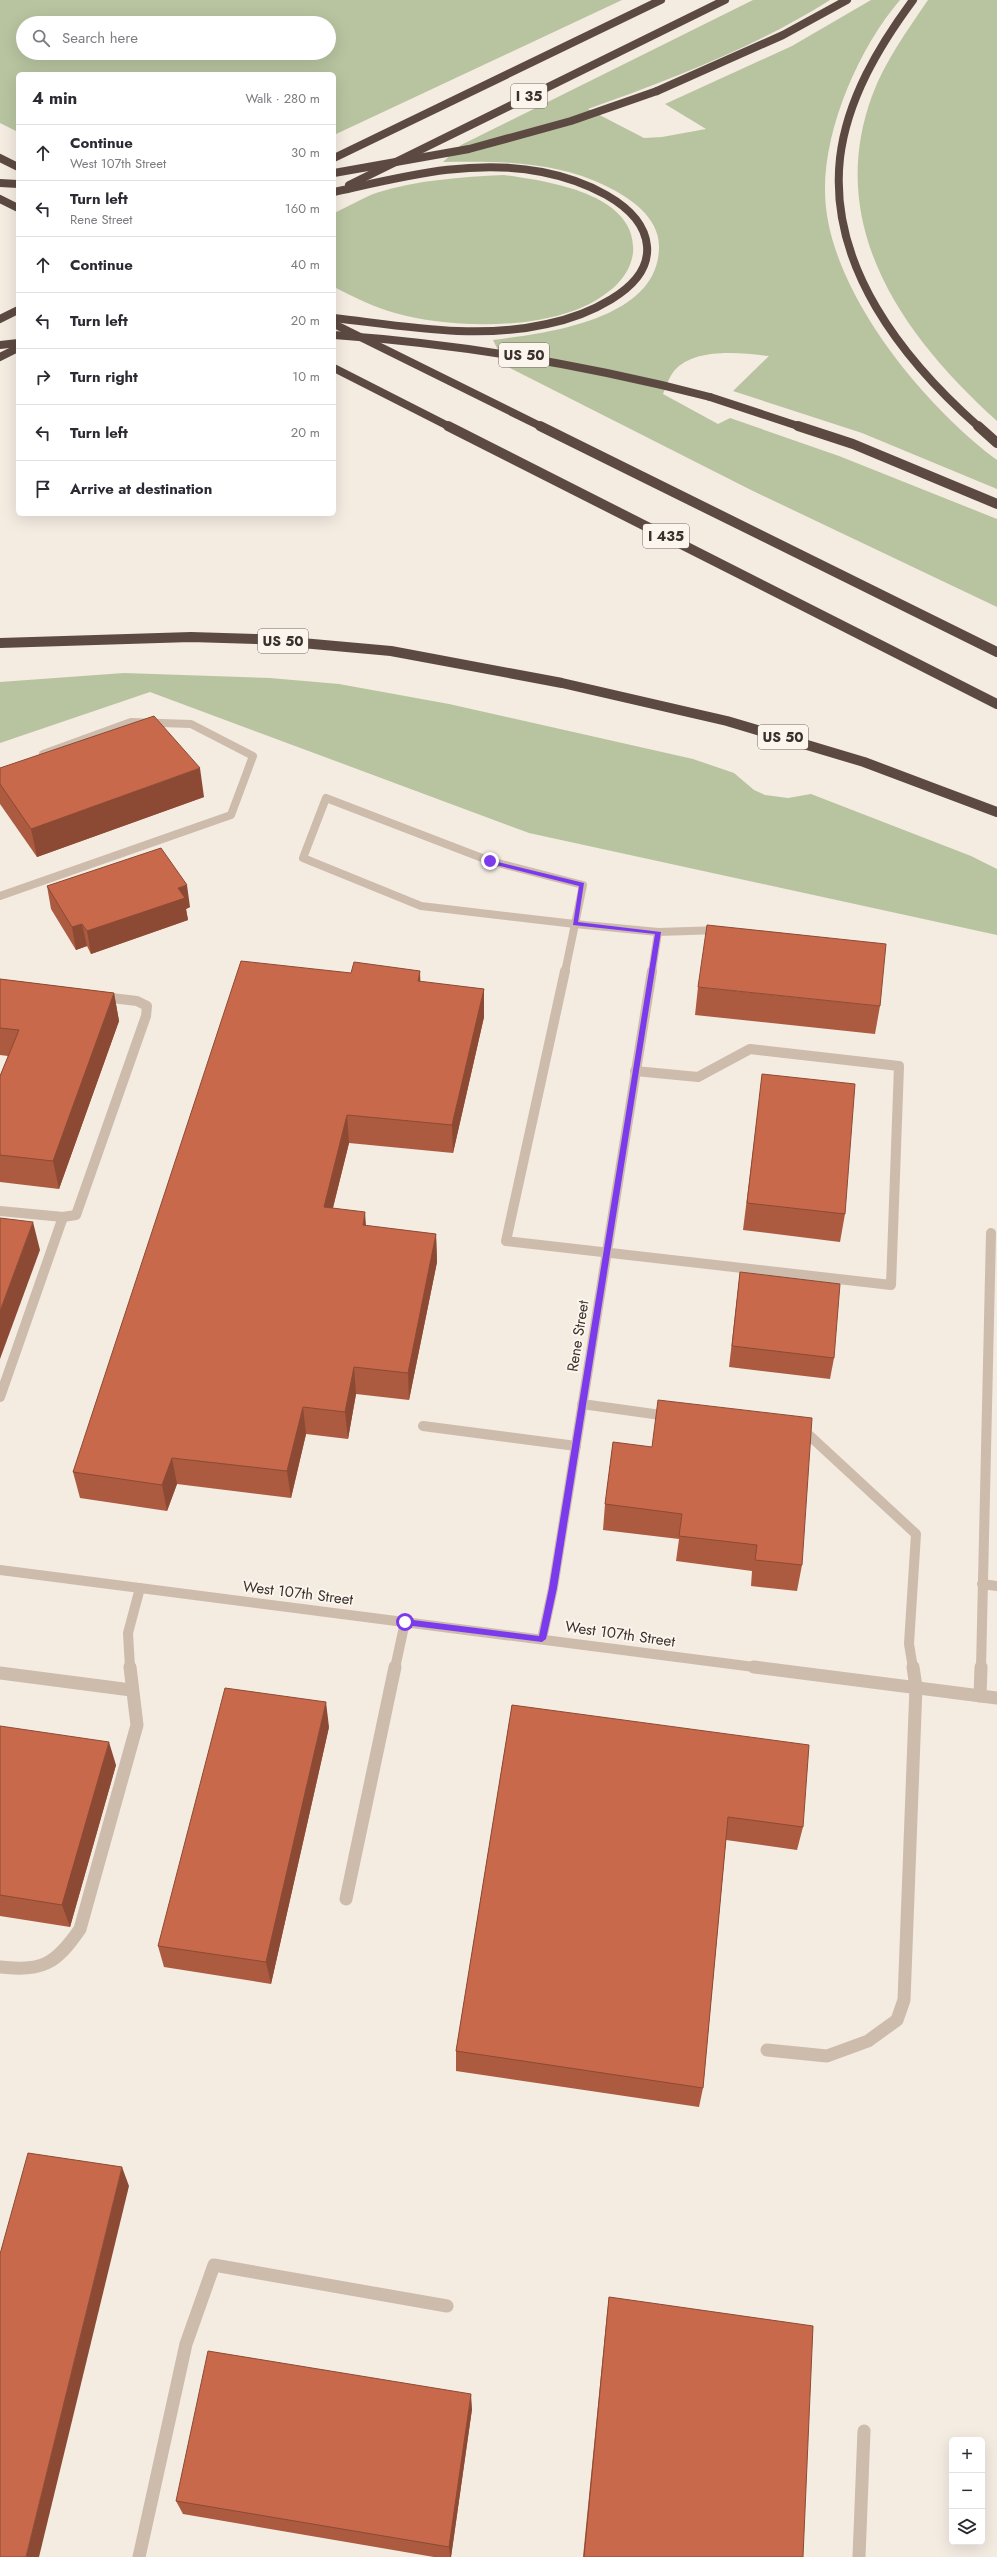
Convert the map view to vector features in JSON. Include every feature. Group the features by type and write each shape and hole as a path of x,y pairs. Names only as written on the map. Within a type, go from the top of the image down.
{"highway":[{"name":"I 35","path":"336,157 661,0"},
{"name":"I 35","path":"336,191 725,0"},
{"path":"336,173 424,159 476,147 571,121 657,91 783,35 846,0"},
{"path":"913,0 871,65 844,135 839,175 845,230 861,278 891,330 934,384 997,444"},
{"path":"0,158 16,166"},
{"path":"336,192 442,169 496,167 542,172 581,182 615,198 639,221 646,232 648,244 644,267 628,290 591,311 546,325 479,331 336,318"},
{"path":"0,183 16,184"},
{"path":"0,199 16,207"},
{"path":"0,205 16,207"},
{"path":"1,318 16,311"},
{"name":"I 435","path":"336,325 997,652"},
{"name":"US 50","path":"336,335 387,338 495,350 595,368 710,397 852,444 997,504"},
{"path":"0,345 16,343"},
{"path":"0,357 16,349"},
{"name":"I 435","path":"336,369 997,704"},
{"name":"US 50","path":"0,643 192,637 256,639 391,651 562,683 727,721 864,762 997,812"}],"street":[{"path":"0,896 232,815 253,756 191,724 131,722 36,756"},
{"path":"635,1071 698,1077 750,1049 899,1066 891,1285 506,1241 575,924 582,885 490,861 326,798 303,858 421,906 575,924 658,932 729,930"},
{"name":"Rene Street","path":"542,1639 553,1588 658,932"},
{"path":"0,1211 63,1217 76,1215 146,1016 147,1006 137,1001 92,996"},
{"path":"0,1397 63,1217"},
{"path":"980,1696 982,1584 993,1335 991,1233"},
{"path":"582,1404 677,1417"},
{"path":"422,1426 576,1446"},
{"path":"766,2050 827,2056 868,2042 897,2020 904,2000 916,1687 909,1644 914,1591 916,1534 810,1436 787,1432"},
{"name":"West 107th Street","path":"0,1570 997,1698"},
{"path":"982,1584 997,1586"},
{"path":"0,1967 25,1971 40,1968 68,1948 80,1930 137,1726 136,1709 131,1690 128,1633 140,1588"},
{"path":"346,1899 405,1622"},
{"path":"0,1673 131,1690"},
{"path":"139,2557 186,2344 214,2265 447,2306"},
{"path":"859,2557 864,2431"}],"green space":[{"path":"0,0 622,0 336,134 336,72 16,72 16,131 0,123"},
{"path":"753,0 830,0 772,33 712,61 588,109 644,138 662,137 706,129 665,104 792,46 871,0 900,0 885,19 871,41 858,65 837,116 826,167 825,192 830,229 842,267 860,304 884,341 910,376 939,408 968,437 997,460 997,489 862,433 733,391 769,356 719,353 694,358 683,363 674,371 663,394 718,424 730,418 839,456 997,519 997,607 751,490 506,366 493,340 543,333 570,326 597,318 622,306 641,290 654,271 659,246 658,236 648,217 633,202 606,186 587,178 547,167 526,164 443,162 461,145"},
{"path":"928,0 997,0 997,421 963,388 931,353 904,316 882,276 866,234 858,190 860,144 872,96 890,58"},
{"path":"504,175 565,186 586,194 605,204 621,216 631,233 633,253 629,268 621,280 611,290 598,299 577,309 553,317 526,322 499,324 444,322 395,313 364,302 336,288 336,212 376,193 407,185 455,178"},
{"path":"124,673 270,678 339,684 449,704 693,759 734,773 754,790 765,795 788,798 811,794 971,856 997,869 997,935 529,833 150,692 0,743 0,682"}],"building":[{"path":"154,716 200,768 31,829 0,784 0,768"},
{"path":"161,848 187,885 178,888 185,898 87,931 82,924 72,927 47,886"},
{"path":"707,925 886,944 880,1006 698,987"},
{"path":"241,961 351,973 354,962 420,971 418,981 484,989 452,1125 347,1115 324,1207 365,1212 363,1225 436,1234 408,1373 354,1367 345,1412 303,1407 287,1471 172,1458 162,1485 73,1472"},
{"path":"0,979 114,993 53,1161 0,1155 0,1076 19,1030 0,1028"},
{"path":"762,1074 855,1084 845,1214 747,1203"},
{"path":"0,1218 33,1222 0,1311"},
{"path":"740,1272 840,1284 834,1358 732,1346"},
{"path":"658,1400 812,1418 802,1565 755,1560 757,1545 679,1536 682,1514 605,1504 613,1442 652,1447"},
{"path":"225,1688 326,1702 266,1962 158,1946"},
{"path":"512,1705 809,1745 803,1827 728,1817 703,2088 456,2051"},
{"path":"0,1726 109,1742 62,1905 0,1895"},
{"path":"28,2153 122,2167 26,2557 0,2557 0,2254"},
{"path":"609,2297 813,2326 803,2557 584,2557"},
{"path":"208,2351 471,2394 449,2547 176,2501"}],"route":[{"path":"405,1622 542,1639 553,1588 658,932 575,924 582,885 490,861"}]}
